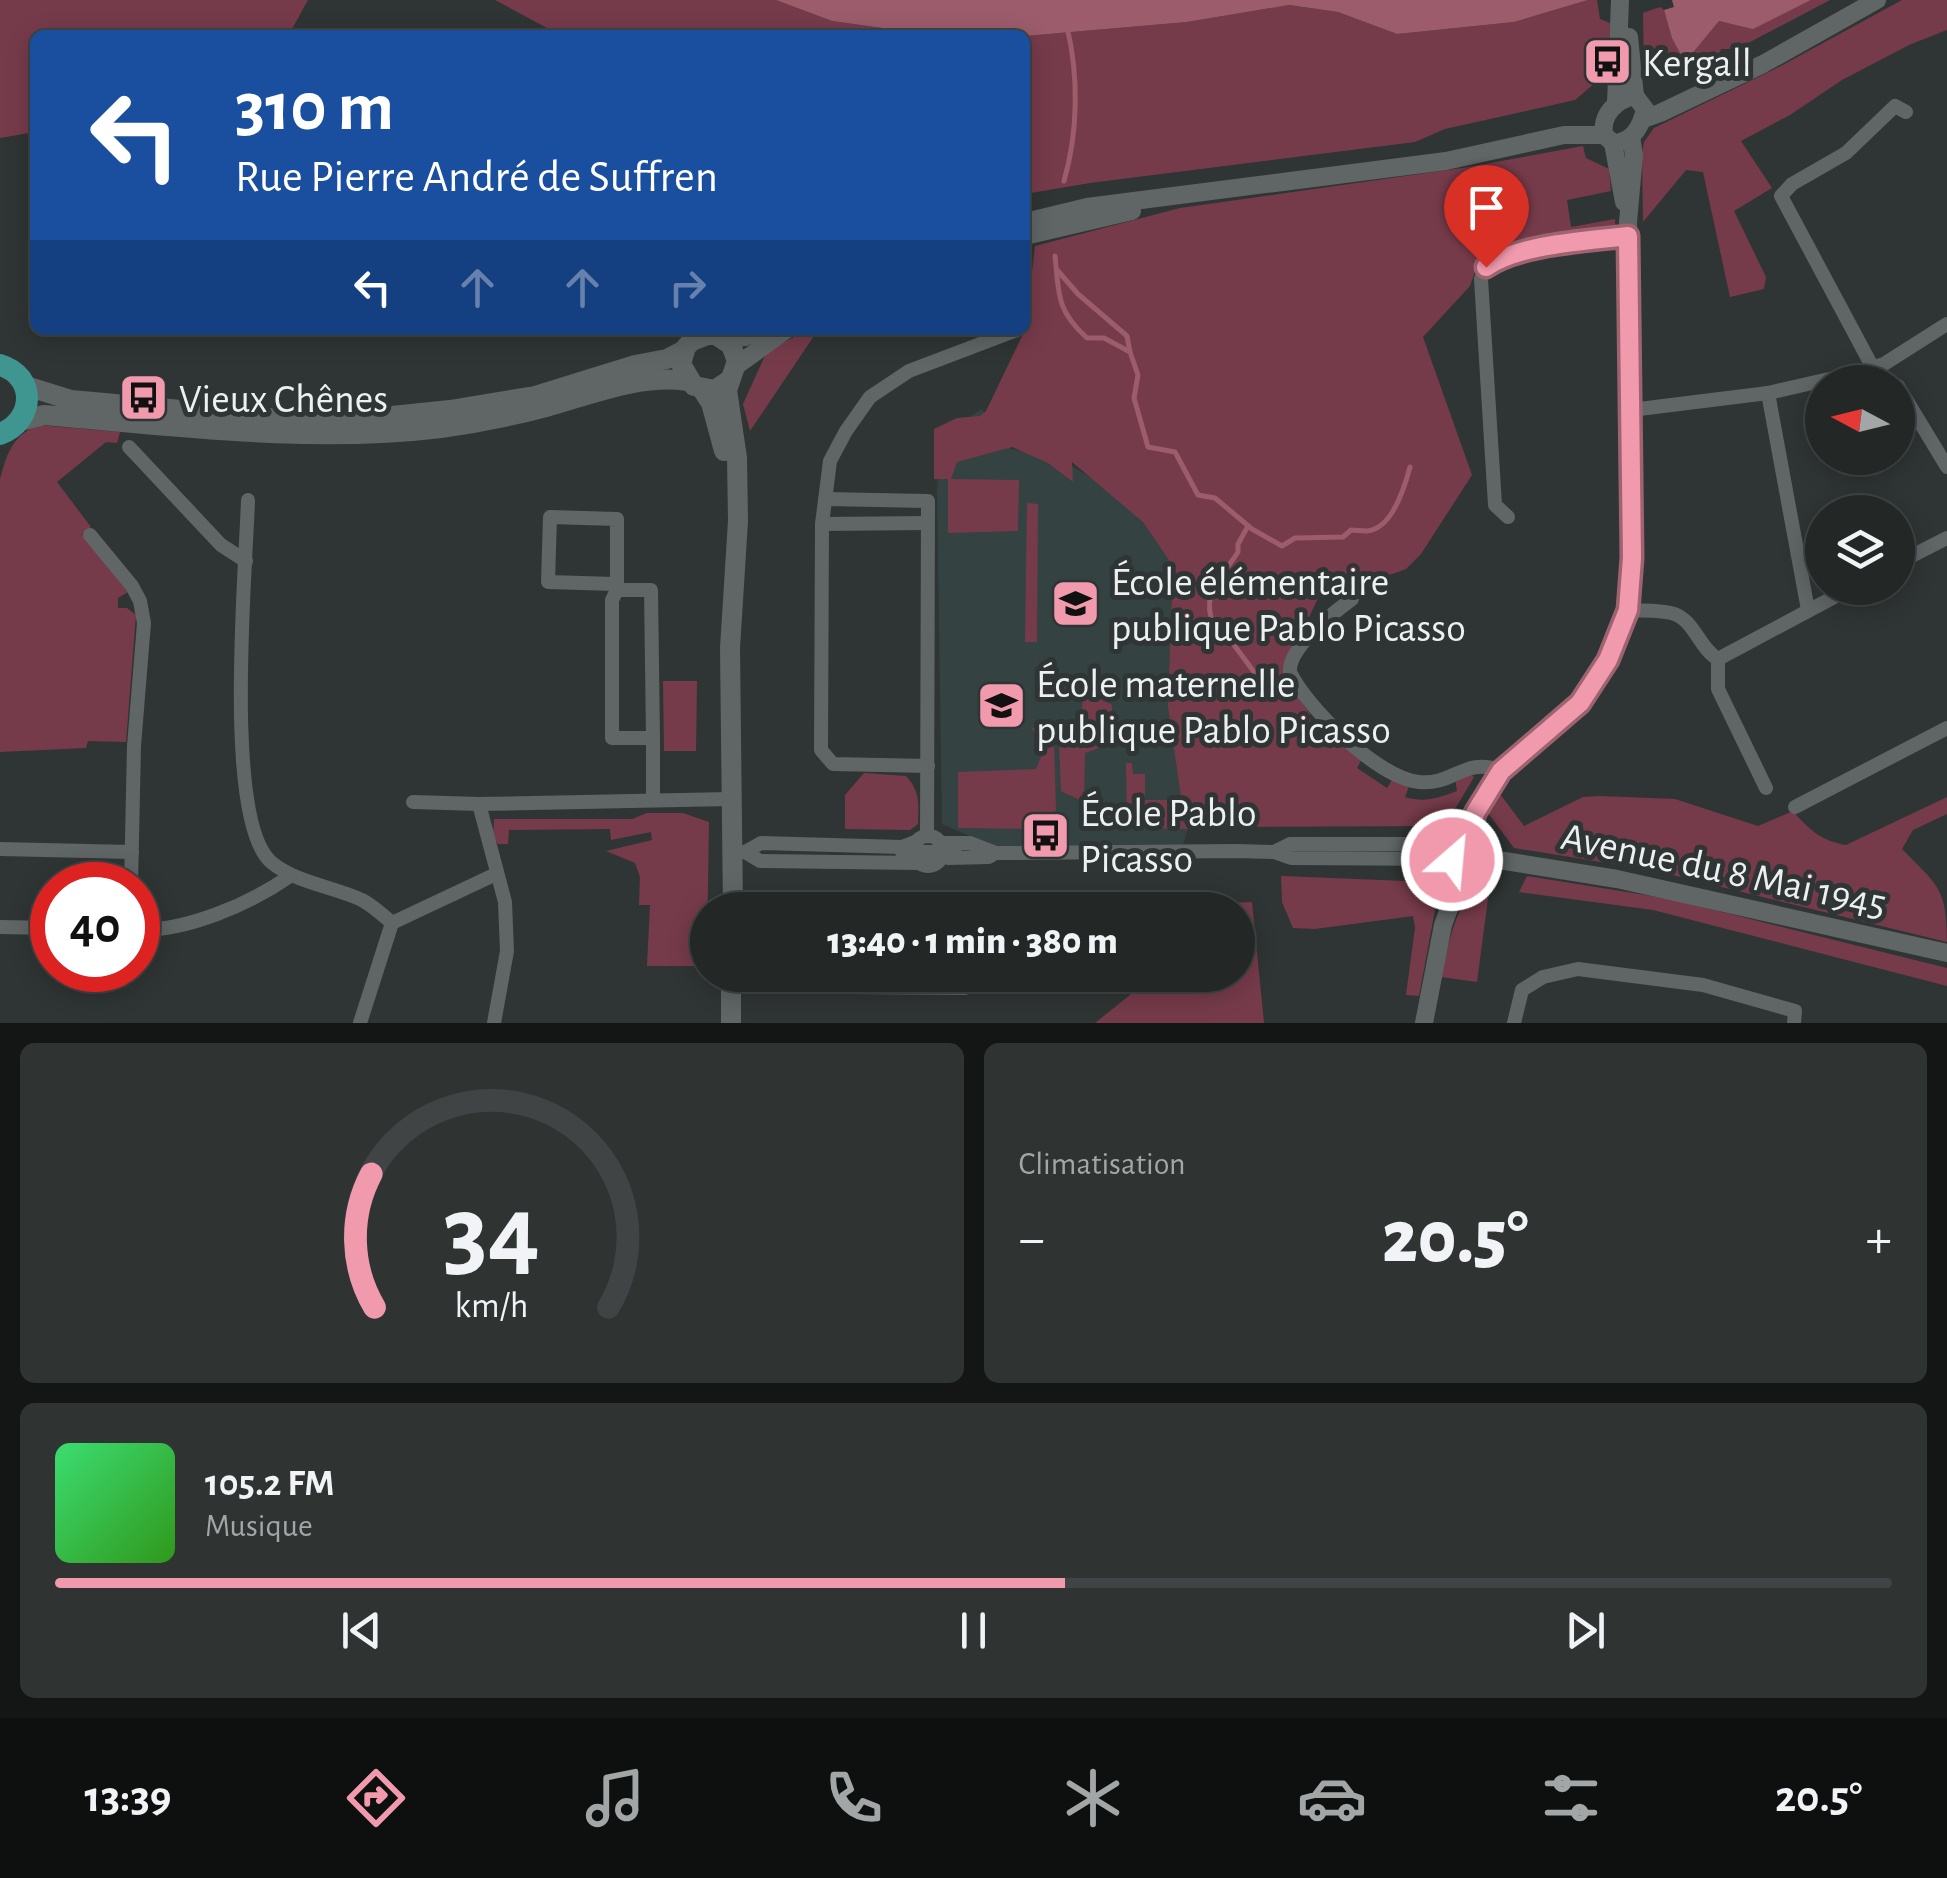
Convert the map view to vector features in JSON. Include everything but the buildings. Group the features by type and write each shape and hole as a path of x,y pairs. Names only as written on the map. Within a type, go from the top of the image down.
{"main road":[{"path":"699,338 735,352 734,373 727,390 737,458 738,522 730,648"},
{"path":"699,338 681,364 721,435 726,468 730,799 737,852 734,892"},
{"path":"26,386 89,402 281,418 363,419 535,396 634,365 667,359 699,338"},
{"path":"2,358 19,373 26,386 28,402 20,421"},
{"path":"0,434 20,421 44,415 362,436 490,420 628,383 671,378 715,390 734,373"},
{"path":"731,992 731,1023"}],"street":[{"path":"1613,134 1623,0"},
{"path":"1623,0 1640,106"},
{"path":"1616,104 1640,106 1687,100 1763,64 1877,0"},
{"path":"1030,221 1087,206 1446,161 1564,136 1613,134 1640,106"},
{"path":"1878,365 1781,196 1792,184 1846,153 1896,106 1906,112"},
{"path":"1424,1023 1460,852 1475,813 1501,771 1580,703 1608,660 1628,610 1628,229 1634,155 1613,134"},
{"path":"1030,235 1220,189"},
{"path":"1508,516 1495,504 1481,279 1486,267 1498,258 1628,229"},
{"path":"1881,365 1947,324"},
{"path":"699,338 749,335"},
{"path":"734,373 750,353 778,335"},
{"path":"928,766 833,764 821,750 822,524 830,461 846,430 870,398 908,371 1004,335"},
{"path":"1631,410 1768,393 1805,384"},
{"path":"1768,393 1808,610"},
{"path":"1915,415 1947,468"},
{"path":"129,447 221,545 246,562"},
{"path":"826,499 928,500 928,850"},
{"path":"248,500 240,748 248,813 266,858 290,876 364,901 392,923"},
{"path":"653,738 612,738 612,600 616,587 616,519 550,518 548,582 616,587 651,590 653,738 653,800"},
{"path":"822,524 927,523"},
{"path":"90,534 132,586 144,623 134,746 132,862"},
{"path":"1915,555 1947,538"},
{"path":"1352,599 1330,616 1291,658 1288,668 1304,694 1357,749 1400,776 1419,782 1439,781 1484,764 1501,771"},
{"path":"1718,660 1818,605"},
{"path":"1628,610 1675,613 1718,660"},
{"path":"1718,660 1718,689 1766,788"},
{"path":"1795,807 1947,728"},
{"path":"414,802 730,799"},
{"path":"479,804 505,902 507,951 494,1023"},
{"path":"737,852 760,861 865,860 970,843 996,852 1274,852 1291,858 1406,858 1460,852 1483,842 1486,858 1474,870 1460,852 1290,844 1274,852"},
{"path":"737,852 762,843 909,846 945,858 989,857 996,852"},
{"path":"0,849 132,852"},
{"path":"1406,858 1443,888 1449,905"},
{"name":"Avenue du 8 Mai 1945","path":"1486,858 1617,878 1947,952"},
{"path":"360,1023 392,923 496,874"},
{"path":"160,930 258,898 290,876"},
{"path":"0,927 30,928"},
{"path":"1514,1023 1522,990 1543,977 1578,969 1703,984 1794,1017"}],"shaded area":[{"path":"0,0 308,0 292,30 30,30 30,133 0,138"},
{"path":"495,0 776,0 832,21 896,30 551,30"},
{"path":"776,0 1588,0 1514,22 1397,34 1338,12 1289,5 1187,22 1030,36 1030,30 896,30 832,21"},
{"path":"1597,0 1600,19 1610,23 1608,72 1575,100 1445,129 1415,142 1030,193 1030,36 1187,22 1288,5 1338,12 1397,34 1514,22"},
{"path":"1672,0 1811,0 1753,29 1719,21 1685,62 1672,38 1664,10 1674,7"},
{"path":"1811,0 1830,0 1737,49 1721,49 1718,58 1687,72 1644,71 1643,13 1660,7 1664,10 1673,38 1719,21 1753,28"},
{"path":"1902,0 1947,0 1947,30 1842,80 1790,115 1741,141 1772,188 1734,211 1766,277 1764,289 1730,297 1703,172 1686,170 1643,222 1644,142 1654,128 1779,67"},
{"path":"1583,146 1586,158 1609,169 1611,191 1567,200 1571,227 1615,219 1615,229 1503,251 1477,266 1470,286 1423,337 1472,475 1421,554 1406,569 1351,589 1327,589 1320,594 1309,617 1311,627 1287,655 1284,670 1288,683 1310,714 1312,739 1340,744 1363,757 1357,768 1387,788 1394,777 1410,784 1405,797 1431,799 1457,791 1455,778 1470,774 1474,777 1445,826 1196,827 1182,803 1168,707 1173,566 1143,522 1072,462 1073,482 1048,463 1012,447 957,462 951,479 1019,480 1018,531 948,533 948,479 934,479 934,429 986,411 1023,335 1030,335 1035,246 1180,208 1469,167"},
{"path":"798,335 815,335 750,431 743,404 767,351"},
{"path":"982,409 1011,449 1065,462 1140,507 1180,566 1193,812 1181,851 1008,853 942,824 939,442 946,431"},
{"path":"38,425 120,432 117,443 106,442 57,482 91,527 82,534 128,592 118,598 118,608 127,608 136,615 126,742 88,741 86,748 0,752 0,479 12,447"},
{"path":"1027,503 1038,504 1037,642 1025,642"},
{"path":"663,681 697,681 696,751 664,751"},
{"path":"1083,698 1102,699 1112,705 1112,743 1085,753 1084,802 1061,791 1059,741 1054,742 1056,810 1049,815 1044,829 958,828 958,772 1036,769 1043,752 1032,728 1080,730"},
{"path":"1126,763 1132,763 1133,774 1145,774 1145,800 1171,800 1176,814 1190,829 1136,828 1127,821"},
{"path":"864,773 906,776 918,798 918,824 910,830 845,829 845,795"},
{"path":"1500,794 1524,826 1583,797 1675,799 1758,826 1793,811 1816,834 1846,845 1947,797 1947,814 1913,830 1902,849 1938,889 1945,910 1947,942 1656,871 1514,848 1488,813"},
{"path":"647,813 683,813 709,822 708,892 690,892 690,966 647,966 650,905 639,905 640,877 635,863 606,851 652,840 651,832 611,840 610,829 509,830 508,844 498,844 493,837 494,819 632,819"},
{"path":"1281,876 1406,881 1435,910 1419,996 1406,995 1415,928 1413,916 1315,929 1293,928 1282,902"},
{"path":"1527,876 1670,899 1947,968 1947,986 1653,910 1519,892"},
{"path":"1480,888 1489,891 1477,982 1441,977 1458,916"},
{"path":"1255,932 1264,1023 1095,1023 1134,992 1255,992"}],"waterway":[{"path":"1064,181 1075,104 1074,65 1067,27"},
{"path":"1055,256 1061,301 1069,319 1087,338 1104,338 1130,352 1138,375 1134,398 1148,447 1175,452 1198,495 1215,498 1252,529 1282,546 1295,538 1343,537 1351,530 1376,528 1396,505 1410,467"},
{"path":"1058,271 1078,294 1127,336 1130,352"},
{"path":"1248,526 1238,552 1214,588 1209,606 1215,628 1223,630 1257,676"}],"place":[{"name":"Kergall","path":"1607,62"},
{"name":"Vieux Chênes","path":"144,398"},
{"name":"École élémentaire publique Pablo Picasso","path":"1076,604"},
{"name":"École maternelle publique Pablo Picasso","path":"1001,706"},
{"name":"École Pablo Picasso","path":"1045,835"}],"route":[{"path":"1452,860 1454,844 1470,836 1475,813 1501,771 1580,703 1608,660 1628,610 1632,558 1628,236 1520,253 1498,258 1486,267"}]}
